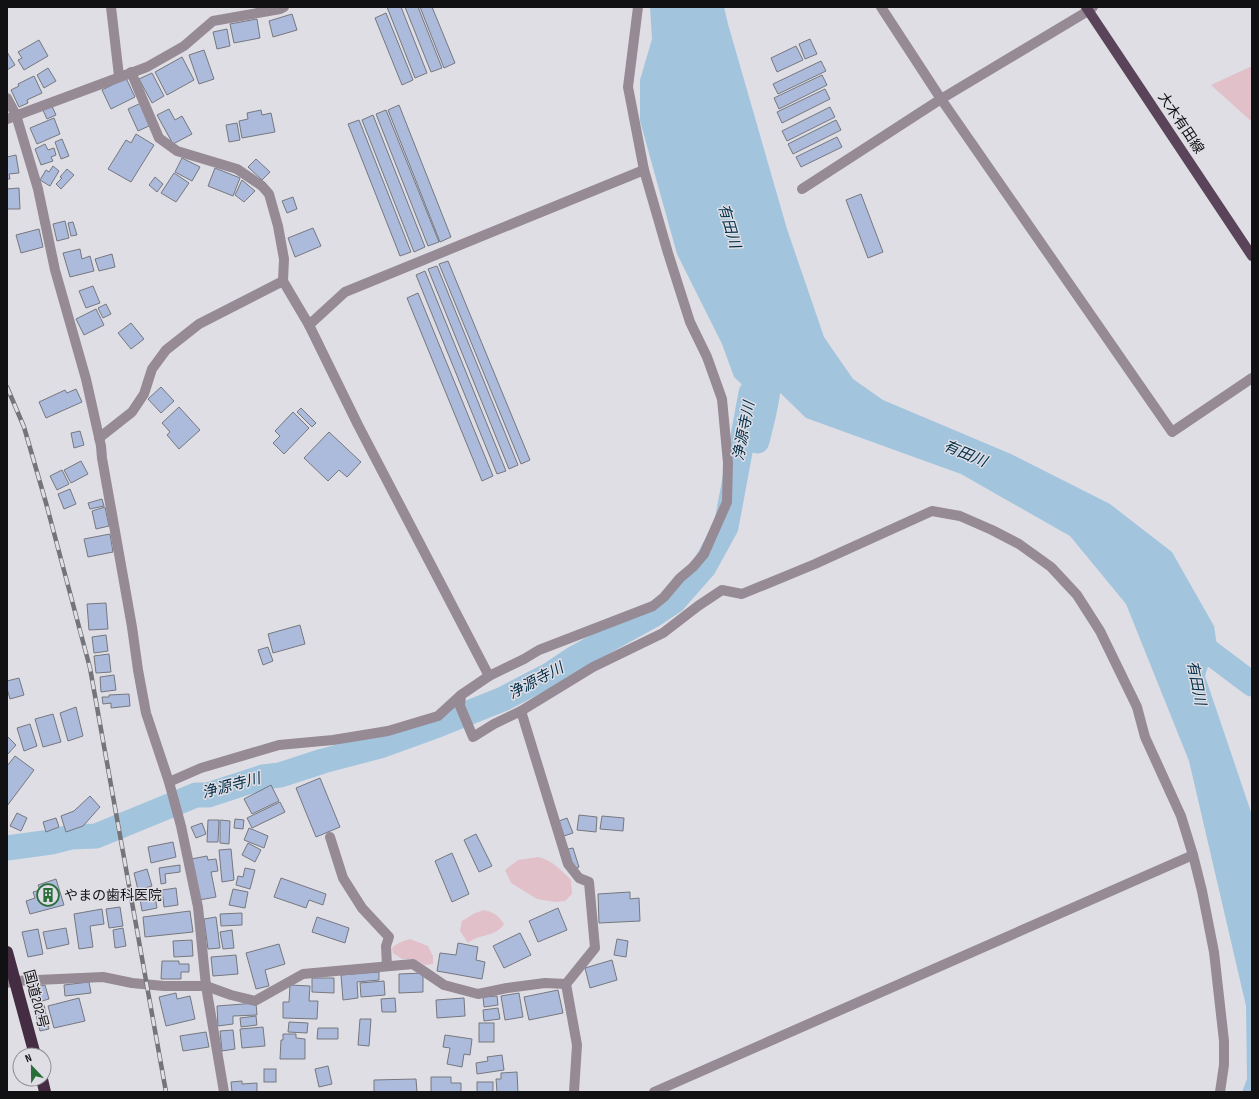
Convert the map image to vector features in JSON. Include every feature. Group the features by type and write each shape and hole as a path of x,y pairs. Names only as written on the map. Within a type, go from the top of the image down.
{"highway":[{"name":"国道202号","path":"7,952 11,982 32,1047"}],"main road":[{"name":"大木有田線","path":"1089,8 1251,253"}],"street":[{"path":"111,7 119,76"},
{"path":"12,117 119,76 147,67 184,46 213,21 284,7"},
{"path":"169,782 201,768 279,745 333,740 388,731 438,716 489,676 539,650 653,606 664,597 680,578 694,567 704,554 727,502 728,463 722,399 707,357 690,322 644,170 628,87 638,7"},
{"path":"882,7 941,99 1172,432 1252,378"},
{"path":"802,189 941,99 1089,8"},
{"path":"131,72 159,138 177,151 237,169 262,186 269,194 278,226 283,252 283,281 309,325 358,425 489,676"},
{"path":"7,98 12,117 38,189 55,270 86,379 99,438 145,706 181,826 198,908 206,986 224,1092"},
{"path":"309,325 345,292 644,170"},
{"path":"99,438 132,412 144,394 152,369 166,350 199,324 283,281"},
{"path":"460,700 473,737 494,724 521,711 593,667 663,633 698,606 722,590 742,594 815,564 932,511 960,516 1019,544 1050,567 1077,595 1100,631 1137,707 1145,737 1181,816 1194,855 1214,952 1223,1034 1224,1065 1220,1092"},
{"path":"521,711 568,864 579,878 589,882 595,948 566,984 578,1045 574,1092"},
{"path":"330,836 343,878 362,908 389,937 386,946 387,966"},
{"path":"654,1092 1194,855"},
{"path":"11,982 103,977 132,983 164,986 206,986 231,996 255,1001 303,974 413,964 444,985 478,994 507,988 545,983 566,984"}],"shaded area":[{"path":"1252,66 1252,122 1211,85"},
{"path":"538,857 552,863 571,880 572,894 565,901 555,902 537,899 511,883 505,870 518,860"},
{"path":"484,910 496,915 504,924 492,934 477,938 468,943 460,931 462,921 475,913"},
{"path":"410,939 428,946 433,956 433,964 425,965 415,959 402,959 393,953 392,948 394,946 400,942"}],"water":[{"name":"有田川","path":"650,7 724,7 787,229 824,337 853,379 883,400 1011,454 1110,504 1172,552 1214,626 1220,665 1209,663 1205,676 1252,815 1252,1092 1242,1092 1247,1079 1246,1006 1189,761 1126,604 1070,536 961,474 806,418 769,382 758,383 751,393 734,377 722,344 677,254 640,121 640,80 652,39"}],"building":[{"path":"387,7 401,7 427,73 415,78"},
{"path":"405,7 418,7 442,68 431,72"},
{"path":"420,7 432,7 455,63 444,68"},
{"path":"386,13 413,80 402,85 375,18"},
{"path":"292,14 297,30 273,37 269,21"},
{"path":"257,19 260,38 234,43 230,24"},
{"path":"227,29 230,46 217,49 213,32"},
{"path":"810,39 817,54 805,59 799,44"},
{"path":"39,40 48,56 24,70 18,60 22,58 18,52"},
{"path":"796,46 803,60 777,72 771,58"},
{"path":"204,50 214,79 199,84 189,55"},
{"path":"7,52 15,65 7,70"},
{"path":"182,57 194,80 167,95 155,72"},
{"path":"821,61 826,71 778,94 773,84"},
{"path":"48,68 56,81 44,88 37,75"},
{"path":"152,73 164,96 152,103 139,79"},
{"path":"822,75 827,85 779,109 774,98"},
{"path":"34,76 42,93 27,100 28,103 19,107 11,90 19,86 18,84"},
{"path":"126,78 135,97 111,109 102,90"},
{"path":"825,89 830,99 782,123 777,112"},
{"path":"141,103 151,125 138,131 128,109"},
{"path":"51,104 56,115 47,119 42,108"},
{"path":"399,105 451,237 440,242 388,110"},
{"path":"830,107 835,117 787,141 782,131"},
{"path":"169,109 175,120 182,116 192,134 173,144 157,115"},
{"path":"261,110 262,115 271,113 275,132 242,138 239,121 248,119 247,113"},
{"path":"386,110 439,242 428,246 376,114"},
{"path":"373,115 425,247 414,252 362,120"},
{"path":"54,118 60,134 37,144 30,128"},
{"path":"359,120 411,252 400,256 348,124"},
{"path":"836,120 841,130 793,154 788,144"},
{"path":"237,123 240,140 229,142 226,125"},
{"path":"136,134 154,145 131,182 108,169 126,140 131,143"},
{"path":"837,137 842,147 801,167 796,157"},
{"path":"62,139 69,156 61,159 55,142"},
{"path":"45,144 48,150 54,148 56,155 51,157 53,161 41,165 35,149"},
{"path":"16,155 19,173 9,174 10,179 7,179 7,157"},
{"path":"182,158 200,167 192,181 175,172"},
{"path":"256,159 270,172 262,180 248,167"},
{"path":"53,166 59,171 50,186 40,180 46,170 49,172"},
{"path":"215,168 240,178 233,196 208,186"},
{"path":"67,169 74,175 61,189 56,184 62,178 60,177"},
{"path":"174,173 189,183 176,202 161,193"},
{"path":"155,177 163,184 157,192 149,185"},
{"path":"242,180 255,191 244,202 235,195"},
{"path":"19,188 20,209 7,209 7,189"},
{"path":"861,194 883,252 868,258 846,200"},
{"path":"293,197 297,209 287,213 282,201"},
{"path":"65,221 69,238 57,241 53,224"},
{"path":"73,222 77,235 71,236 68,223"},
{"path":"313,228 321,246 295,257 288,238"},
{"path":"39,229 43,247 21,253 16,235"},
{"path":"80,249 82,259 90,256 94,271 70,277 63,253"},
{"path":"112,254 115,267 99,271 95,259"},
{"path":"448,261 530,460 521,464 439,264"},
{"path":"437,266 518,465 509,469 428,269"},
{"path":"425,271 506,471 497,474 416,275"},
{"path":"93,286 100,303 86,308 79,291"},
{"path":"418,293 493,476 482,481 407,298"},
{"path":"106,304 111,314 103,318 98,308"},
{"path":"96,309 104,325 84,335 76,319"},
{"path":"131,323 144,339 131,349 118,333"},
{"path":"161,387 174,401 161,413 148,399"},
{"path":"76,389 82,402 46,418 39,402 65,390 67,393"},
{"path":"179,407 200,430 179,449 167,435 170,432 162,423"},
{"path":"301,408 316,423 312,427 297,412"},
{"path":"293,412 309,428 284,454 273,443 280,436 275,431"},
{"path":"80,431 84,445 74,448 71,433"},
{"path":"329,432 361,462 347,477 339,470 328,481 304,458"},
{"path":"81,461 88,474 71,483 64,470"},
{"path":"62,470 69,484 57,490 50,476"},
{"path":"70,489 76,504 64,509 58,494"},
{"path":"102,499 104,506 90,509 88,503"},
{"path":"105,507 109,526 96,529 92,511"},
{"path":"110,534 113,552 88,557 84,539"},
{"path":"106,603 108,629 89,630 87,604"},
{"path":"300,625 305,644 273,653 268,634"},
{"path":"106,635 108,651 94,653 92,637"},
{"path":"268,647 273,661 263,665 258,650"},
{"path":"109,654 111,672 96,673 94,656"},
{"path":"114,675 116,690 101,692 100,677"},
{"path":"19,678 24,695 10,699 7,689 7,681"},
{"path":"129,694 130,706 111,708 111,703 103,704 102,697 109,697 109,695"},
{"path":"76,707 83,736 68,741 60,713"},
{"path":"53,714 61,742 43,747 35,719"},
{"path":"30,724 37,746 24,751 17,728"},
{"path":"7,736 16,745 7,755"},
{"path":"15,756 34,770 7,806 7,766"},
{"path":"320,778 340,827 316,837 296,788"},
{"path":"271,785 279,801 252,814 244,799"},
{"path":"90,796 100,807 83,826 66,832 61,816 74,811"},
{"path":"280,802 285,812 252,828 247,818"},
{"path":"17,813 27,818 21,831 10,826"},
{"path":"579,815 597,817 596,832 577,830"},
{"path":"602,816 624,818 623,831 600,829"},
{"path":"56,818 59,827 46,832 43,822"},
{"path":"567,818 573,833 564,836 559,821"},
{"path":"235,819 244,820 243,829 234,828"},
{"path":"208,820 219,820 218,842 207,842"},
{"path":"220,820 230,821 229,844 220,843"},
{"path":"202,823 206,834 196,838 191,827"},
{"path":"249,828 268,836 264,848 244,840"},
{"path":"476,834 492,866 479,872 464,840"},
{"path":"173,842 176,857 151,863 148,847"},
{"path":"248,843 261,850 255,862 242,855"},
{"path":"573,848 579,867 574,869 568,849"},
{"path":"231,849 234,880 222,882 219,850"},
{"path":"452,853 469,894 452,902 435,861"},
{"path":"207,856 208,860 216,859 218,871 211,872 216,897 199,900 191,859"},
{"path":"180,865 180,872 165,874 166,883 161,884 159,868"},
{"path":"245,868 255,870 250,889 236,885 238,876 243,877"},
{"path":"147,869 152,886 138,890 134,873"},
{"path":"281,878 326,894 323,905 309,900 306,908 274,897"},
{"name":"やまの歯科医院","path":"56,879 64,905 30,914 26,901 35,898 33,892 40,890 38,885"},
{"path":"176,888 178,905 164,907 162,890"},
{"path":"233,889 248,892 245,908 229,905"},
{"path":"154,890 157,908 142,911 139,893"},
{"path":"630,892 630,899 639,898 640,921 599,923 598,894"},
{"path":"120,907 123,926 109,928 106,909"},
{"path":"558,908 567,930 538,942 529,921"},
{"path":"102,909 104,924 90,926 93,947 79,949 74,914"},
{"path":"190,911 193,932 145,937 143,917"},
{"path":"242,913 242,925 221,926 220,914"},
{"path":"216,917 220,948 208,949 204,919"},
{"path":"317,917 349,928 345,943 312,932"},
{"path":"66,928 69,944 47,949 43,932"},
{"path":"123,928 126,946 115,948 113,930"},
{"path":"38,929 43,954 28,957 22,932"},
{"path":"232,930 234,948 223,949 220,932"},
{"path":"520,933 531,955 504,968 493,946"},
{"path":"617,939 628,941 626,957 614,955"},
{"path":"192,940 193,956 174,957 173,941"},
{"path":"458,943 478,947 476,960 485,962 482,979 437,971 440,953 456,955"},
{"path":"279,944 285,964 265,970 269,986 256,989 246,953"},
{"path":"236,955 238,974 213,976 211,957"},
{"path":"612,960 617,980 590,988 585,968"},
{"path":"162,961 179,961 179,964 189,964 189,972 181,972 181,979 161,979"},
{"path":"379,972 379,980 357,982 358,998 343,1000 341,975"},
{"path":"423,973 423,992 399,993 399,974"},
{"path":"312,978 334,978 334,993 312,992"},
{"path":"384,981 385,995 361,997 360,983"},
{"path":"89,982 91,993 65,996 64,985"},
{"path":"45,985 49,999 32,1004 28,989"},
{"path":"290,985 310,986 309,1001 318,1001 317,1019 283,1018 283,1002 289,1002"},
{"path":"558,990 563,1013 529,1020 524,997"},
{"path":"176,993 177,999 190,996 195,1019 166,1026 159,997"},
{"path":"519,993 523,1017 505,1020 501,996"},
{"path":"497,996 498,1005 484,1007 483,997"},
{"path":"79,998 85,1021 54,1028 48,1006"},
{"path":"395,998 396,1012 382,1012 381,999"},
{"path":"464,998 465,1016 437,1018 436,1000"},
{"path":"256,1003 257,1015 233,1016 233,1024 218,1026 217,1006"},
{"path":"44,1005 49,1029 40,1031 34,1007"},
{"path":"498,1008 500,1019 484,1021 483,1010"},
{"path":"256,1016 257,1025 241,1027 240,1018"},
{"path":"360,1019 371,1019 369,1046 358,1045"},
{"path":"289,1022 308,1023 307,1033 288,1032"},
{"path":"479,1023 494,1023 494,1042 479,1042"},
{"path":"263,1027 265,1046 242,1048 240,1029"},
{"path":"318,1028 338,1028 338,1039 317,1039"},
{"path":"233,1030 235,1049 222,1051 220,1031"},
{"path":"206,1032 209,1047 183,1051 180,1036"},
{"path":"283,1034 296,1034 296,1038 305,1039 305,1059 280,1059 281,1040 283,1040"},
{"path":"445,1035 472,1039 470,1055 464,1054 462,1067 447,1064 450,1048 443,1047"},
{"path":"502,1055 504,1070 477,1074 476,1063 488,1061 487,1057"},
{"path":"328,1066 332,1084 319,1087 315,1069"},
{"path":"264,1069 276,1069 276,1082 264,1082"},
{"path":"517,1072 518,1092 497,1092 496,1079 501,1079 501,1073"},
{"path":"431,1077 451,1077 451,1083 461,1083 461,1092 431,1092"},
{"path":"416,1079 417,1092 374,1092 374,1080"},
{"path":"242,1081 242,1084 257,1083 257,1092 232,1092 231,1082"},
{"path":"477,1082 493,1082 493,1092 477,1092"}],"waterway":[{"name":"浄源寺川","path":"7,848 51,842 71,837 96,836 196,795 208,795 263,777 280,775 323,761 380,746 503,699 551,674 575,658 653,615 674,601 704,567 726,527 751,393 757,441 764,414 769,376 769,362 766,349"},
{"path":"1192,639 1252,684"}],"railway":[{"path":"7,387 24,427 90,668 166,1092"}],"place":[{"name":"やまの歯科医院","path":"48,895"}]}
